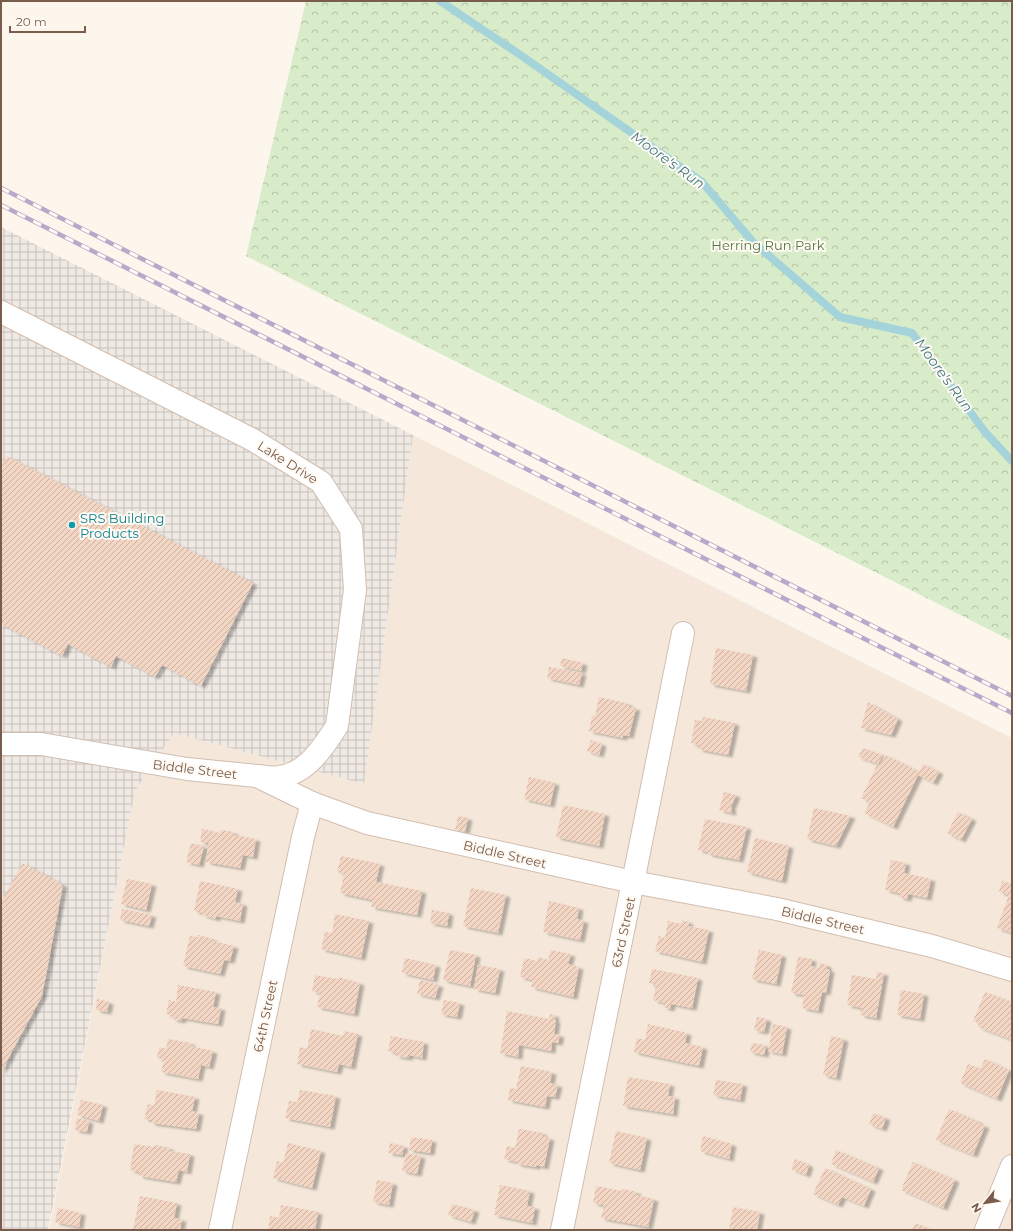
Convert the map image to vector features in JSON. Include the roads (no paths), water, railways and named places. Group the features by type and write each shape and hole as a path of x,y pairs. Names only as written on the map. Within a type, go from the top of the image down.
{"street":[{"name":"Lake Drive","path":"1,312 253,440 321,482 351,529 355,590 337,726 314,759 294,773 278,777 257,776"},
{"name":"63rd Street","path":"562,1230 683,633"},
{"name":"Biddle Street","path":"1,744 41,744 187,770 257,776 312,802 368,823 633,882 777,909 932,946 1012,970"},
{"name":"64th Street","path":"220,1230 301,845 312,802"},
{"path":"986,1230 1012,1166"}],"waterway":[{"name":"Moore's Run","path":"440,1 519,54 702,182 753,242 840,317 912,333 985,432 1012,461"}],"railway":[{"path":"1,188 1012,696"},
{"path":"1,205 1012,713"}],"place":[{"name":"SRS Building Products","path":"72,525"}],"park label":[{"name":"Herring Run Park","path":"768,245"}]}
